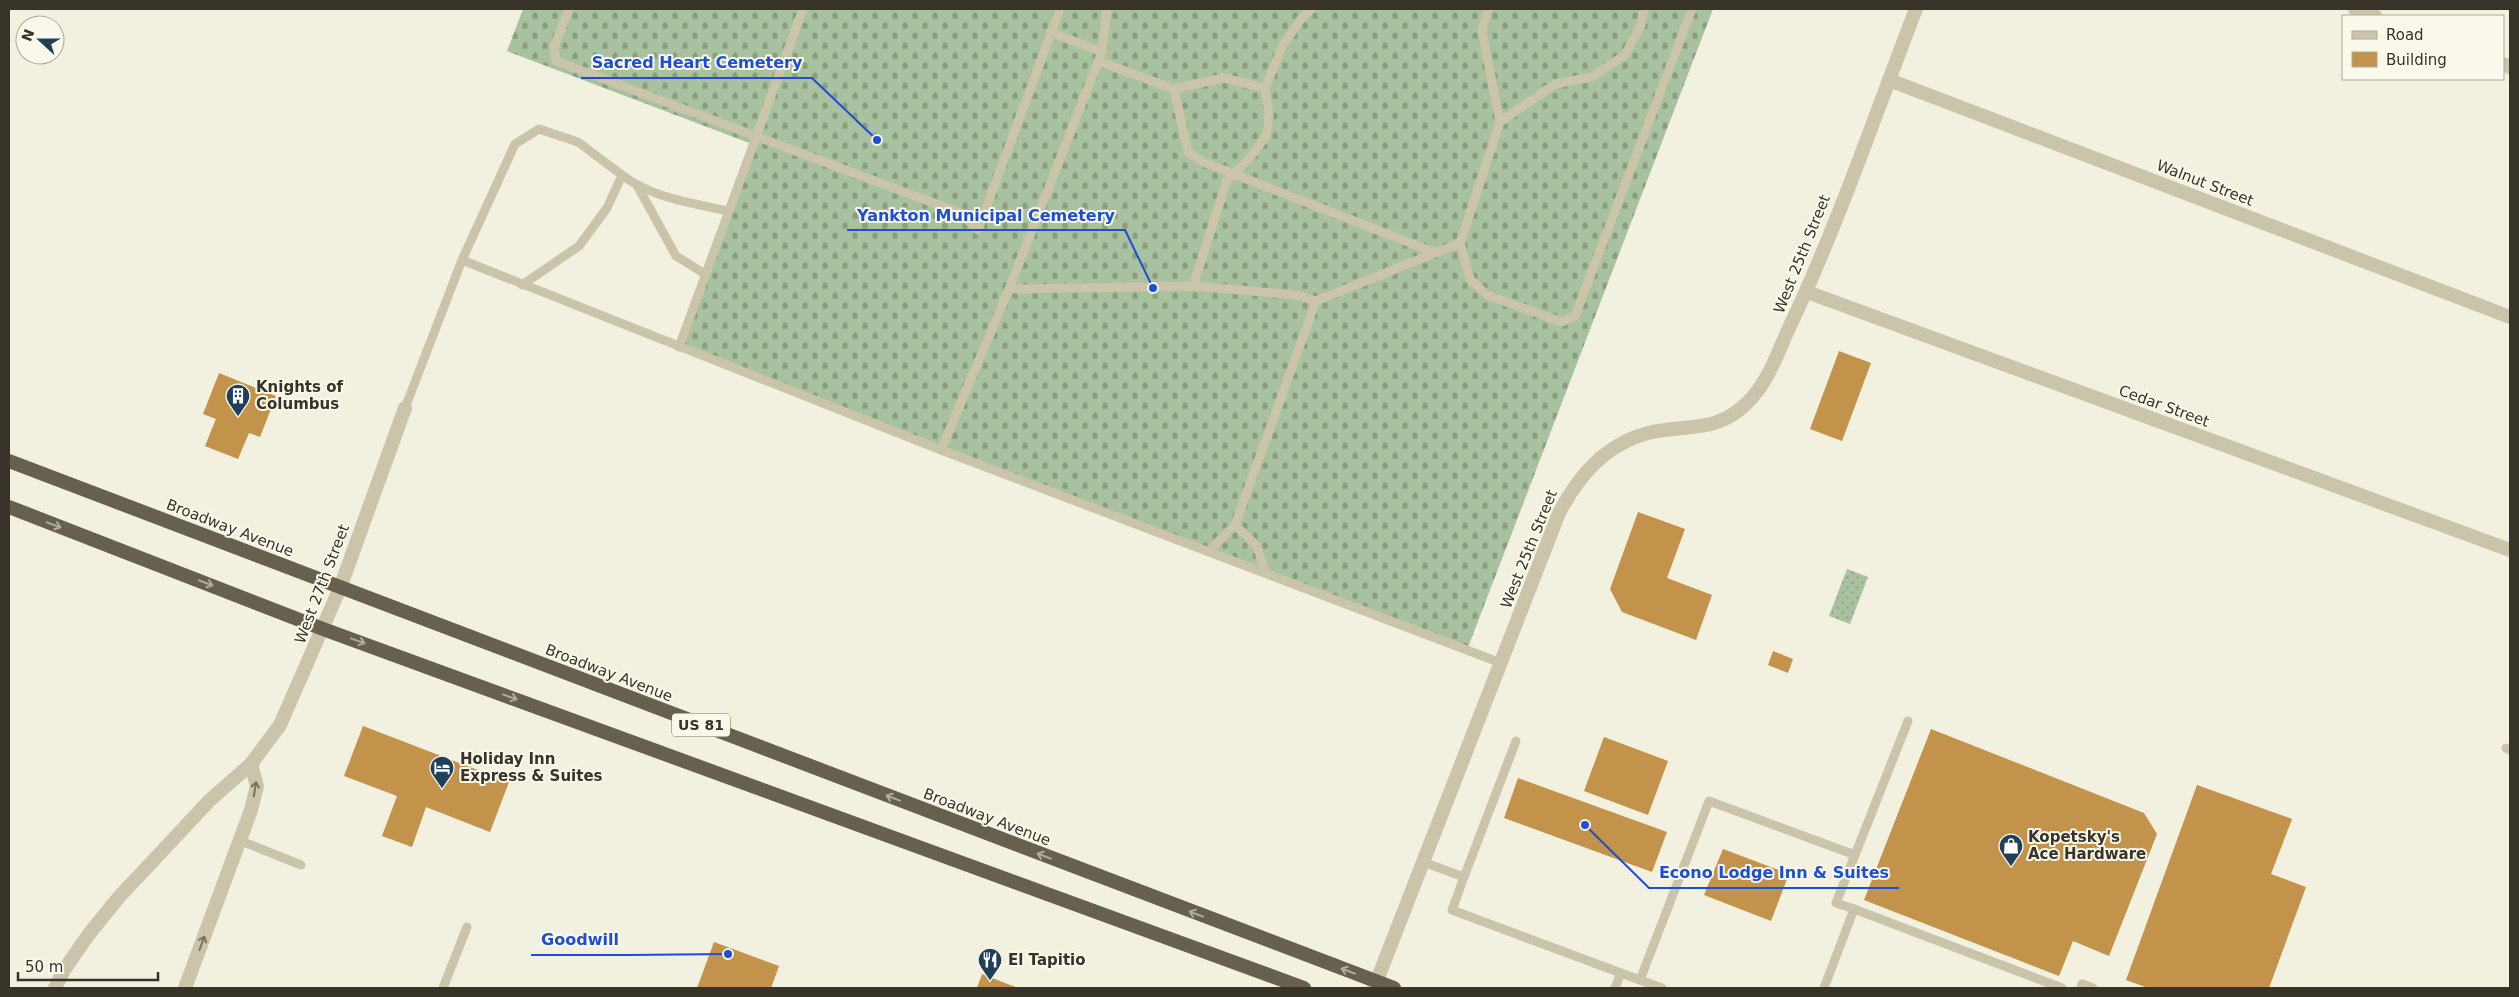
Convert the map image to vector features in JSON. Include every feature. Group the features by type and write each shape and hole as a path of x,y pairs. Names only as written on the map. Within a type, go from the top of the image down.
{"highway":[{"name":"Broadway Avenue","path":"9,461 1375,985 1394,988"},
{"name":"US 81","path":"9,507 323,629 1304,988"}],"street":[{"name":"West 25th Street","path":"1375,985 1559,513 1571,490 1587,469 1617,445 1649,433 1703,427 1730,417 1760,390 1807,292 1916,9"},
{"path":"2355,9 2372,15"},
{"name":"Walnut Street","path":"1888,80 2510,316"},
{"name":"Cedar Street","path":"1807,292 2510,550"},
{"name":"West 27th Street","path":"55,988 64,970 88,934 119,897 210,800 251,764 280,725 340,588 405,408"},
{"path":"185,988 241,841 257,786 251,764"}],"lane":[{"path":"569,9 554,47 556,61 960,213 978,230 1058,9"},
{"path":"679,347 803,9"},
{"path":"941,450 1010,289 1102,52 1107,9"},
{"path":"1193,286 1227,180 1266,136 1269,115 1265,88 1283,45 1301,19 1311,9"},
{"path":"1488,9 1482,31 1500,122 1460,243 1470,279 1487,295 1562,322 1575,316 1692,9"},
{"path":"1500,122 1555,84 1592,77 1625,55 1641,25 1644,9"},
{"path":"1050,32 1102,52"},
{"path":"1098,61 1174,89 1223,78 1265,88"},
{"path":"1174,89 1188,152 1203,162 1436,253"},
{"path":"405,408 462,260 515,144 539,129 578,142 638,187 678,200 728,211"},
{"path":"522,284 579,246 607,208 622,174"},
{"path":"638,187 676,256 705,274"},
{"path":"1010,289 1193,286 1297,295 1316,301 1460,243"},
{"path":"462,260 941,450 1264,571 1500,663"},
{"path":"1209,551 1235,525 1316,301"},
{"path":"1235,525 1257,546 1264,571"},
{"path":"1908,721 1836,903 2062,988"},
{"path":"1516,741 1452,910 1662,988"},
{"path":"1640,980 1709,801 1855,855"},
{"path":"241,841 301,865"},
{"path":"1423,862 1464,877"},
{"path":"1824,988 1854,909"},
{"path":"443,988 467,927"},
{"path":"1615,988 1621,973"},
{"path":"2081,988 2082,984 2093,988"}],"green space":[{"path":"523,9 1713,9 1467,650 679,347 752,144 507,51"},
{"path":"1847,569 1868,577 1850,624 1829,616"}],"building":[{"path":"1839,351 1871,363 1842,441 1810,429"},
{"name":"Knights of Columbus","path":"219,373 276,396 260,437 249,433 238,459 205,446 216,419 203,414"},
{"path":"1638,512 1685,529 1667,578 1712,595 1696,640 1622,612 1610,589"},
{"path":"1773,651 1793,659 1788,673 1768,665"},
{"name":"Holiday Inn Express & Suites","path":"363,726 509,782 490,832 426,807 412,847 382,836 397,796 344,776"},
{"name":"Kopetsky's Ace Hardware","path":"1931,729 2144,813 2157,834 2109,956 2073,941 2059,976 1864,900"},
{"path":"1604,737 1668,761 1648,815 1584,791"},
{"path":"1518,778 1667,832 1652,872 1504,818"},
{"path":"2197,785 2292,819 2271,874 2306,887 2269,988 2148,988 2126,980"},
{"path":"1723,849 1789,874 1771,921 1704,895"},
{"path":"714,942 779,966 771,988 697,988"},
{"name":"El Tapitio","path":"982,974 1018,988 977,988"}],"place":[{"name":"Sacred Heart Cemetery","path":"877,140"},
{"name":"Yankton Municipal Cemetery","path":"1153,288"},
{"name":"Knights of Columbus","path":"238,417"},
{"name":"Holiday Inn Express & Suites","path":"442,789"},
{"name":"Econo Lodge Inn & Suites","path":"1585,825"},
{"name":"Kopetsky's Ace Hardware","path":"2011,867"},
{"name":"Goodwill","path":"728,954"},
{"name":"El Tapitio","path":"990,981"}]}
